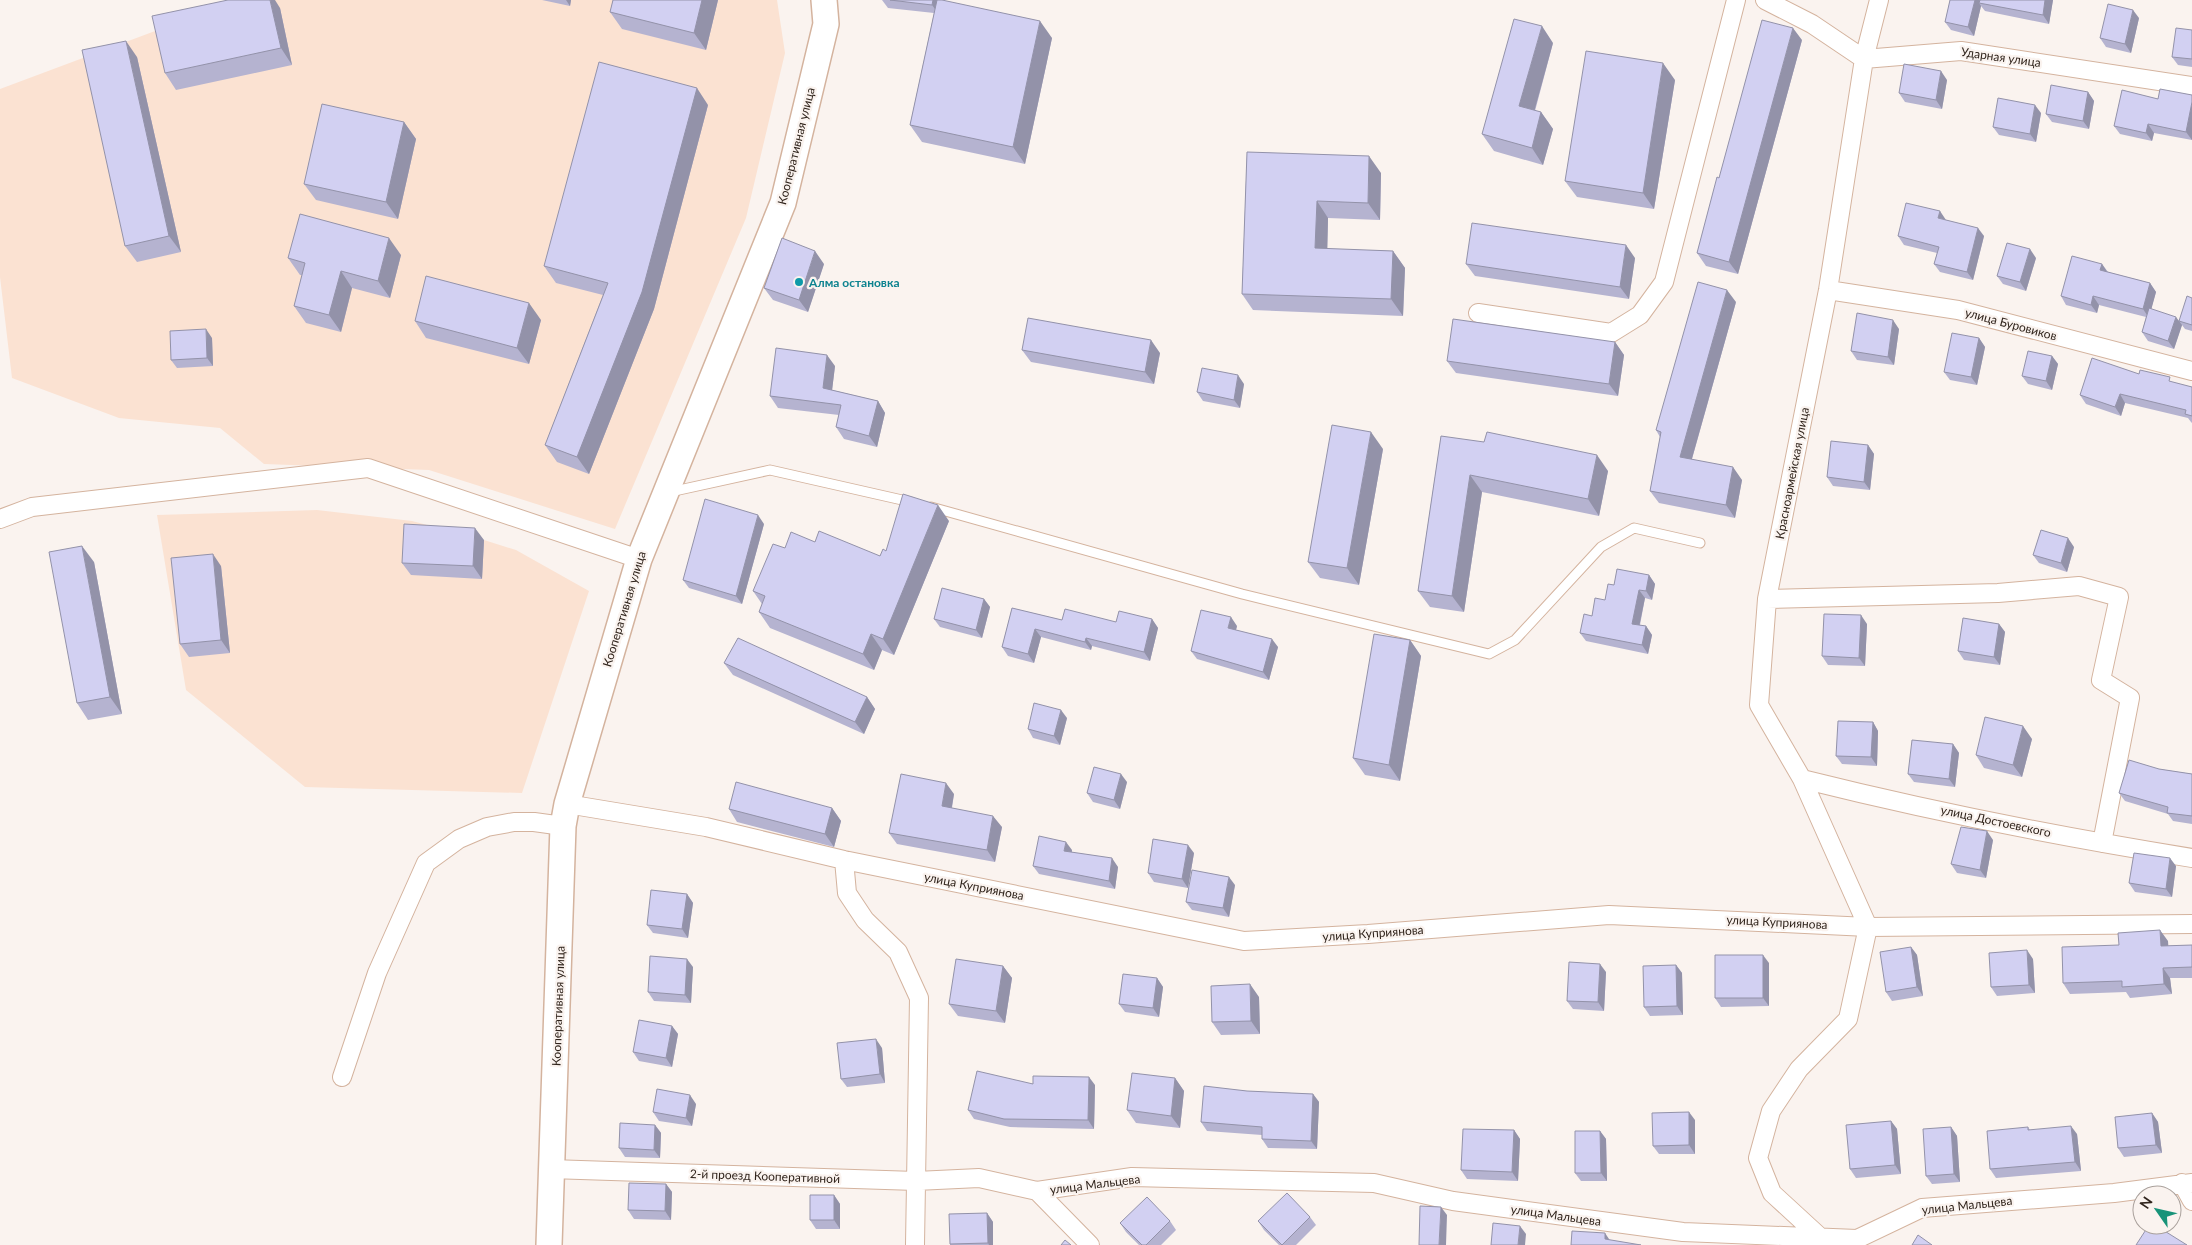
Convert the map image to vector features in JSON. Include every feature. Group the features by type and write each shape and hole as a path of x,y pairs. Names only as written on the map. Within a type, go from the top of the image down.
{"main road":[{"name":"Кооперативная улица","path":"549,1245 550,1169 555,1112 565,815 639,559 783,203 826,24 824,0"}],"street":[{"path":"1478,313 1611,333 1640,315 1664,282 1736,0"},
{"path":"1765,0 1812,24 1864,59"},
{"name":"Красноармейская улица","path":"1868,926 1802,779 1759,706 1767,599 1828,290 1864,59 1879,0"},
{"name":"Ударная улица","path":"1864,59 1961,50 2192,86"},
{"name":"улица Буровиков","path":"1828,290 1958,310 2192,371"},
{"path":"0,519 32,507 368,468 639,559"},
{"path":"1767,599 1998,593 2079,586 2119,597 2101,680 2130,698 2102,843"},
{"name":"улица Достоевского","path":"1802,779 1846,790 2102,843 2192,858"},
{"name":"улица Куприянова","path":"342,1077 377,973 426,863 459,838 486,827 514,822 534,822 565,815 706,827 844,860 1244,940 1368,934 1609,915 1868,926 2192,924"},
{"path":"844,860 847,893 865,920 898,952 919,998 915,1245"},
{"path":"1821,1238 1772,1193 1758,1158 1771,1111 1799,1069 1848,1019 1868,926"},
{"name":"2-й проезд Кооперативной","path":"550,1169 916,1181"},
{"name":"улица Мальцева","path":"916,1181 979,1178 1037,1191 1132,1177 1374,1183 1453,1202 1683,1232 1821,1238 1856,1242 1922,1208 2114,1193 2187,1183"},
{"path":"2187,1183 2192,1201"},
{"path":"1037,1191 1090,1245"},
{"path":"1683,1232 1696,1245"}],"lane":[{"path":"665,494 770,470 919,504 1242,594 1489,654 1515,640 1601,547 1634,528 1700,543"}],"shaded area":[{"path":"238,0 777,0 785,53 746,218 615,529 429,470 264,464 220,428 119,418 12,378 0,277 0,89"},
{"path":"317,510 412,521 484,540 516,550 589,591 522,793 305,787 186,690 157,515"}],"building":[{"path":"228,0 270,0 281,48 165,73 152,16"},
{"path":"613,0 702,0 694,33 610,12"},
{"path":"890,0 933,0 932,5"},
{"path":"937,0 1040,21 1013,147 910,125"},
{"path":"1950,0 1975,0 1968,27 1945,22"},
{"path":"1980,0 2045,0 2043,15 1979,3"},
{"path":"2108,4 2133,10 2125,44 2100,38"},
{"path":"1514,19 1542,26 1519,106 1541,112 1532,148 1482,134"},
{"path":"1762,20 1793,28 1729,262 1697,253"},
{"path":"2176,28 2192,30 2192,59 2172,57"},
{"path":"126,41 169,236 125,246 82,50"},
{"path":"1586,51 1663,63 1643,193 1565,181"},
{"path":"599,62 697,88 642,292 577,457 545,445 608,283 544,266"},
{"path":"1904,64 1941,71 1936,100 1899,93"},
{"path":"2051,85 2088,92 2083,121 2046,114"},
{"path":"2160,89 2192,95 2186,132 2148,124 2146,133 2114,126 2122,90 2158,99"},
{"path":"1998,98 2035,105 2030,134 1993,127"},
{"path":"322,104 404,122 386,202 304,184"},
{"path":"1247,152 1369,156 1368,203 1317,201 1315,248 1393,251 1391,299 1242,294"},
{"path":"1906,203 1940,211 1938,218 1978,228 1967,272 1934,264 1939,247 1898,236"},
{"path":"300,214 389,238 378,281 341,271 329,315 294,306 305,263 288,258"},
{"path":"1472,223 1626,245 1620,287 1466,264"},
{"path":"782,238 815,251 799,300 764,288"},
{"path":"2007,243 2030,249 2020,282 1997,276"},
{"path":"2072,256 2102,264 2100,270 2150,283 2143,309 2093,296 2091,305 2061,296"},
{"path":"426,276 529,303 517,348 415,321"},
{"path":"1698,282 1727,290 1680,457 1733,467 1726,505 1650,491 1661,432 1656,430"},
{"path":"2187,296 2192,298 2192,325 2179,321"},
{"path":"2149,308 2176,317 2168,341 2142,332"},
{"path":"1857,313 1893,320 1888,357 1851,351"},
{"path":"1028,318 1151,340 1145,372 1022,350"},
{"path":"1453,319 1615,342 1609,384 1447,361"},
{"path":"206,329 207,358 171,360 170,331"},
{"path":"1952,333 1979,338 1971,377 1944,372"},
{"path":"776,348 827,355 823,388 878,401 869,436 836,427 841,405 770,396"},
{"path":"2028,351 2052,356 2046,381 2022,376"},
{"path":"2092,358 2139,374 2140,370 2170,377 2169,381 2192,387 2192,416 2185,414 2186,410 2120,394 2115,407 2080,395"},
{"path":"1202,368 1238,375 1234,400 1197,392"},
{"path":"1332,425 1371,432 1347,568 1308,562"},
{"path":"1487,432 1597,455 1588,499 1470,475 1452,596 1418,591 1441,436 1484,442"},
{"path":"1831,441 1868,445 1864,482 1827,477"},
{"path":"903,494 938,505 883,639 871,634 863,654 759,612 765,596 753,591 773,544 785,548 791,532 815,542 819,531 880,556 883,549 886,551"},
{"path":"705,499 758,515 736,596 683,580"},
{"path":"404,524 475,528 473,566 402,563"},
{"path":"2041,530 2068,538 2061,563 2033,555"},
{"path":"82,546 110,697 77,703 49,552"},
{"path":"213,554 221,640 180,644 171,558"},
{"path":"1617,569 1649,575 1646,591 1639,590 1632,624 1646,626 1642,645 1580,633 1584,614 1592,616 1595,598 1605,600 1608,584 1614,585"},
{"path":"942,588 984,599 976,630 934,619"},
{"path":"1012,608 1062,620 1065,609 1116,622 1119,611 1152,619 1144,652 1086,638 1085,642 1035,629 1028,654 1002,647"},
{"path":"1201,610 1231,617 1228,628 1272,639 1263,672 1191,651"},
{"path":"1824,614 1861,615 1859,658 1822,656"},
{"path":"1963,618 1999,624 1994,657 1958,651"},
{"path":"1374,634 1410,640 1389,765 1353,758"},
{"path":"738,638 867,697 855,722 724,663"},
{"path":"1034,703 1061,710 1054,736 1028,729"},
{"path":"1985,717 2023,726 2013,765 1976,755"},
{"path":"1838,721 1873,722 1871,757 1836,756"},
{"path":"1912,740 1953,744 1949,779 1908,774"},
{"path":"2129,760 2159,769 2192,774 2192,816 2167,813 2168,807 2119,793"},
{"path":"1094,767 1121,774 1114,800 1087,793"},
{"path":"901,774 946,783 942,806 993,816 987,850 889,833"},
{"path":"736,782 832,808 825,834 729,809"},
{"path":"1961,827 1987,831 1980,870 1951,864"},
{"path":"1039,836 1066,842 1064,851 1112,858 1109,881 1033,866"},
{"path":"1153,839 1188,845 1182,879 1148,873"},
{"path":"2134,853 2170,858 2166,889 2129,883"},
{"path":"1192,870 1229,877 1223,908 1186,902"},
{"path":"651,890 687,894 682,929 647,925"},
{"path":"2160,930 2161,946 2192,945 2192,967 2163,968 2164,984 2122,987 2122,981 2063,983 2062,947 2119,945 2118,933"},
{"path":"1911,947 1917,987 1886,992 1880,952"},
{"path":"2027,950 2029,985 1991,987 1989,953"},
{"path":"1715,955 1763,955 1763,998 1715,998"},
{"path":"650,956 687,959 685,995 648,992"},
{"path":"956,959 1003,966 996,1011 949,1004"},
{"path":"1569,962 1600,964 1598,1002 1567,1001"},
{"path":"1676,965 1677,1006 1644,1007 1643,966"},
{"path":"1123,974 1157,978 1153,1008 1119,1004"},
{"path":"1250,984 1251,1021 1212,1022 1211,986"},
{"path":"639,1020 672,1026 666,1058 633,1052"},
{"path":"876,1039 880,1074 841,1079 837,1043"},
{"path":"977,1071 1033,1084 1033,1076 1089,1077 1088,1120 1004,1119 968,1110"},
{"path":"1132,1073 1175,1078 1171,1116 1127,1110"},
{"path":"1204,1086 1247,1091 1313,1094 1311,1141 1262,1139 1262,1127 1201,1122"},
{"path":"657,1089 690,1095 686,1118 653,1112"},
{"path":"1689,1112 1689,1145 1653,1146 1652,1113"},
{"path":"2152,1113 2156,1145 2118,1148 2115,1117"},
{"path":"1891,1121 1895,1165 1850,1169 1846,1125"},
{"path":"620,1123 655,1125 654,1150 619,1148"},
{"path":"2071,1126 2075,1162 1990,1169 1987,1131 2028,1127 2028,1130"},
{"path":"1951,1127 1954,1174 1926,1176 1923,1129"},
{"path":"1463,1129 1514,1130 1512,1172 1461,1170"},
{"path":"1575,1131 1600,1131 1601,1173 1575,1173"},
{"path":"629,1183 666,1184 665,1211 628,1210"},
{"path":"1287,1193 1310,1217 1282,1245 1258,1221"},
{"path":"810,1195 834,1195 834,1220 810,1220"},
{"path":"1147,1197 1170,1221 1146,1245 1142,1245 1120,1223"},
{"path":"1420,1206 1441,1207 1439,1245 1419,1245"},
{"path":"987,1213 988,1243 950,1244 949,1214"},
{"path":"1493,1223 1520,1226 1518,1245 1491,1245"},
{"path":"1572,1231 1605,1233 1605,1239 1641,1245 1571,1245"},
{"path":"1918,1235 1932,1245 1912,1245"},
{"path":"2142,1235 2171,1235 2187,1245 2136,1245"},
{"path":"1065,1240 1071,1245 1061,1245"}],"place":[{"name":"Алма остановка","path":"799,282"}]}
